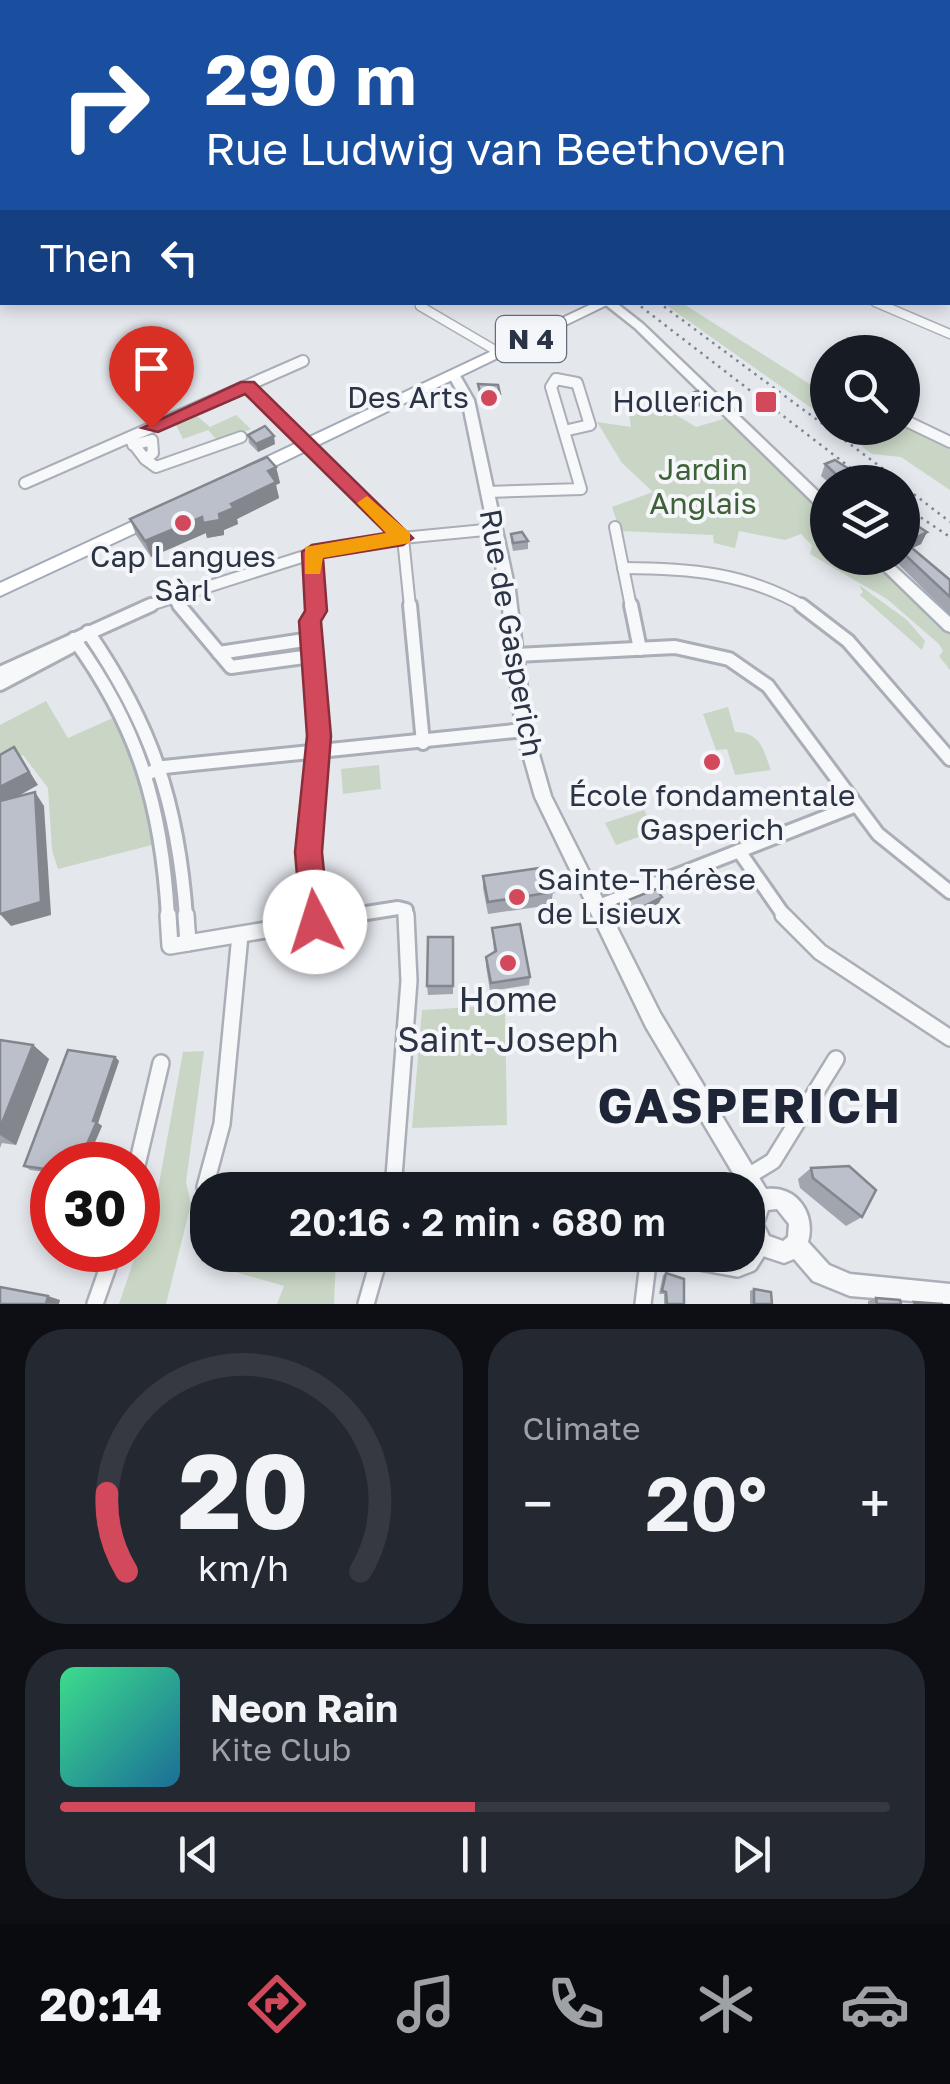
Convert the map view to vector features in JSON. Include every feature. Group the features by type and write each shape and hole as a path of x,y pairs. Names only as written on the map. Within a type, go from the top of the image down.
{"main road":[{"name":"N 4","path":"228,482 602,305"},
{"path":"0,590 178,506"}],"street":[{"path":"612,305 639,326 810,492"},
{"path":"882,305 950,334"},
{"path":"420,306 500,354"},
{"path":"26,483 131,441 303,362"},
{"name":"Rue de Gasperich","path":"454,375 466,393 495,529 524,730 542,797 653,1020 744,1172"},
{"path":"487,492 581,489 564,431 551,386 556,379 568,378 577,384 590,425 564,431"},
{"path":"248,386 403,538 423,742"},
{"path":"920,428 950,442"},
{"path":"131,441 156,467 241,436"},
{"path":"131,441 152,440 154,453 145,459"},
{"path":"615,527 640,649"},
{"path":"0,673 172,595 312,552 495,529"},
{"path":"312,552 316,611 310,621 312,694 318,700 308,852 315,922"},
{"path":"623,568 700,568 753,581 796,598 849,636 950,759"},
{"path":"896,575 950,626"},
{"path":"172,595 231,667 311,656"},
{"path":"88,632 138,705 164,767 184,872 185,943"},
{"path":"0,684 70,648 74,639"},
{"path":"74,639 125,712 148,772 167,876 170,946 398,908 409,918 409,981 394,1172"},
{"path":"220,653 311,639"},
{"path":"516,655 640,649 708,651 751,671 782,702 878,834 950,892"},
{"path":"148,772 164,767 524,730"},
{"path":"596,907 854,806"},
{"path":"740,851 775,906 820,952 950,1038"},
{"path":"167,876 184,872"},
{"path":"209,1172 222,1124 240,935"},
{"path":"755,1172 773,1161 836,1059"},
{"path":"143,1142 161,1063"},
{"name":"Rue de Gasperich","path":"765,1200 778,1198 794,1209 801,1228 796,1245"},
{"path":"765,1246 784,1252 796,1245 821,1273 851,1294 950,1295"},
{"path":"95,1304 106,1272"},
{"path":"366,1304 375,1272"},
{"path":"643,1304 647,1272"}],"green space":[{"path":"666,305 685,305 810,384 810,407"},
{"name":"Jardin Anglais","path":"658,404 696,427 727,418 810,499 810,543 801,534 785,540 739,531 735,548 714,543 713,535 620,531 612,507 653,492 622,463 597,422 631,427 628,406"},
{"path":"236,415 251,429 218,441 208,430 183,439 176,425 197,416 210,427"},
{"path":"920,427 950,442 950,490 920,470 920,465 901,457 872,454 861,445 920,445"},
{"name":"Jardin Anglais","path":"846,575 889,575 950,634 950,670 939,656 943,651 939,644 887,599"},
{"path":"859,585 907,620 925,641 922,650 860,595 863,592"},
{"path":"46,701 68,738 115,717 139,775 152,845 58,869 52,850 48,788 23,755 0,767 0,725"},
{"path":"728,707 735,732 756,739 771,770 735,775 727,749 716,750 703,714"},
{"path":"379,765 381,789 343,794 341,769"},
{"path":"644,810 655,831 616,845 605,823"},
{"path":"505,1005 507,1125 412,1128 422,1010"},
{"path":"204,1051 186,1182 190,1208 166,1304 119,1304 130,1272 160,1272 160,1178 183,1052"},
{"path":"236,1272 335,1272 334,1304 277,1304 284,1286"}],"building":[{"path":"478,384 498,385 500,394 481,396"},
{"path":"698,391 705,397 696,400 690,394"},
{"path":"265,426 274,436 256,444 248,435"},
{"path":"267,457 276,467 268,471 276,482 231,504 234,508 219,514 220,520 203,523 202,517 145,541 130,519"},
{"path":"522,532 528,541 513,543 511,534"},
{"path":"920,555 950,580 950,597 920,569"},
{"path":"14,747 29,772 0,787 0,755"},
{"path":"35,792 41,902 0,914 0,801"},
{"path":"547,867 553,892 488,902 483,876"},
{"path":"656,889 662,897 623,917 616,905"},
{"name":"Home Saint-Joseph","path":"520,924 530,977 491,983 486,957 496,951 492,928"},
{"path":"428,937 453,937 453,986 427,986"},
{"path":"0,1040 33,1045 0,1128"},
{"path":"68,1050 115,1057 88,1142 33,1142"},
{"path":"849,1166 876,1190 862,1217 813,1178 811,1168"},
{"path":"666,1273 684,1279 684,1304 667,1304 666,1292 662,1291"},
{"path":"0,1287 48,1296 46,1304 0,1304"},
{"path":"754,1289 771,1292 772,1304 754,1304"},
{"path":"876,1298 900,1300 901,1304 877,1304"}],"railway":[{"path":"639,305 847,465"},
{"path":"662,305 878,465"},
{"path":"920,499 950,522"},
{"path":"920,517 950,537"}],"slow traffic":[{"path":"313,568 312,552 403,538 367,503"}],"place":[{"name":"Des Arts","path":"489,398"},
{"name":"Hollerich","path":"766,402"},
{"name":"Cap Langues Sàrl","path":"183,523"},
{"name":"École fondamentale Gasperich","path":"712,762"},
{"name":"Sainte-Thérèse de Lisieux","path":"517,897"},
{"name":"Home Saint-Joseph","path":"508,963"}],"district":[{"name":"GASPERICH","path":"750,1106"}],"route":[{"path":"151,428 248,386 403,538 312,552 316,611 310,621 312,694 318,700 319,736 314,753 308,852 315,922"}]}
